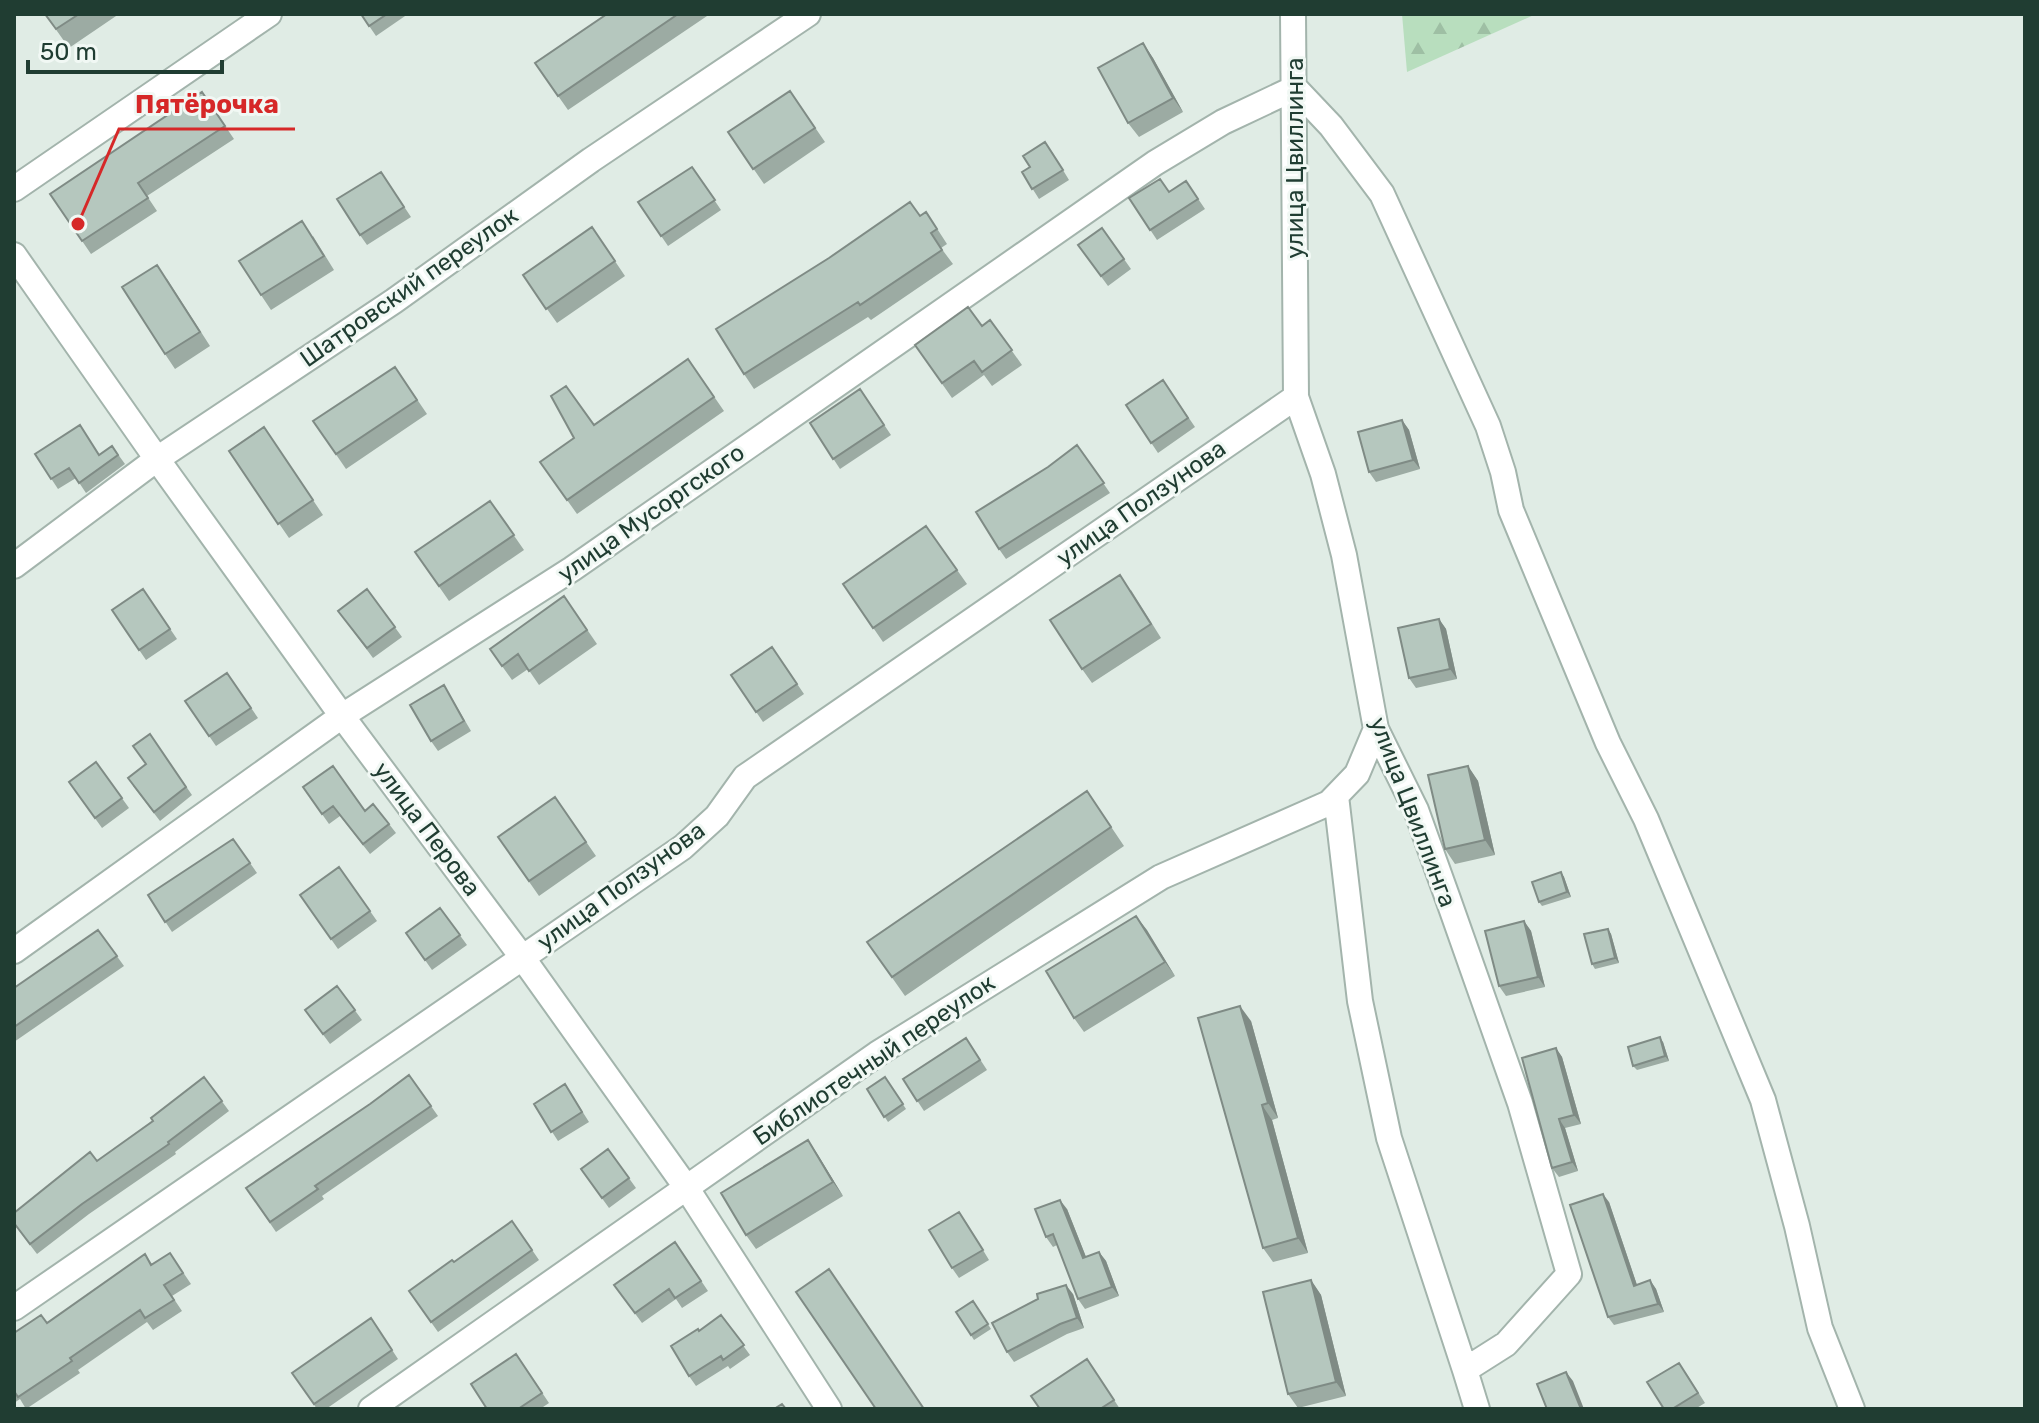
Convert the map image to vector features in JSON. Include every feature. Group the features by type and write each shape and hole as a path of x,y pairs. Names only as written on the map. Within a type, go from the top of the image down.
{"street":[{"path":"14,189 269,14"},
{"name":"Шатровский переулок","path":"14,566 157,459 394,301 591,160 808,14"},
{"name":"улица Цвиллинга","path":"1293,14 1296,397 1323,474 1344,555 1376,729 1416,810 1448,899 1520,1103 1569,1274 1506,1344 1465,1370"},
{"path":"1295,88 1331,126 1382,194 1488,426 1511,510 1608,743 1646,819 1763,1100 1797,1226 1820,1328 1852,1409"},
{"name":"улица Мусоргского","path":"14,951 342,716 572,569 1155,163 1223,122 1295,88"},
{"name":"улица Перова","path":"14,255 342,716 522,957 686,1187 829,1409"},
{"name":"улица Ползунова","path":"14,1308 683,847 717,816 745,777 1296,397"},
{"name":"Библиотечный переулок","path":"371,1409 877,1054 1161,877 1329,803 1357,774 1376,729"},
{"path":"1336,796 1360,1001 1389,1138 1477,1409"}],"green space":[{"path":"1402,14 1536,14 1407,72"}],"building":[{"path":"45,14 79,14 56,29"},
{"path":"361,14 387,14 369,26"},
{"path":"607,14 678,14 558,96 535,63"},
{"path":"1143,43 1173,98 1128,123 1098,68"},
{"path":"790,91 815,128 753,169 728,132"},
{"path":"202,92 225,126 138,183 148,198 82,241 50,194"},
{"path":"1045,142 1063,170 1032,189 1022,172 1030,167 1023,156"},
{"path":"692,167 715,200 661,236 638,202"},
{"path":"381,172 404,207 360,235 337,199"},
{"path":"1160,179 1169,192 1186,181 1198,199 1150,230 1129,198"},
{"path":"910,202 920,216 926,212 937,229 931,233 942,250 860,305 858,302 744,374 716,329 829,258"},
{"path":"302,221 324,256 261,295 239,261"},
{"path":"592,227 615,261 546,309 523,275"},
{"path":"1102,228 1124,259 1101,276 1078,245"},
{"path":"157,265 200,332 165,354 122,287"},
{"path":"968,307 982,326 990,320 1012,350 982,372 974,361 942,383 915,345"},
{"path":"688,359 714,397 567,500 540,462 574,438 551,396 566,386 594,425"},
{"path":"395,367 417,400 336,454 313,421"},
{"path":"1163,380 1188,418 1151,443 1126,405"},
{"path":"860,389 884,425 833,459 810,423"},
{"path":"1402,420 1413,460 1369,472 1358,432"},
{"path":"80,425 99,455 112,446 118,455 79,483 69,468 51,479 35,454"},
{"path":"264,427 313,500 278,524 229,451"},
{"path":"1077,445 1104,483 999,549 976,512"},
{"path":"490,501 514,535 439,586 415,552"},
{"path":"926,526 957,570 873,628 843,584"},
{"path":"1120,575 1151,624 1082,669 1050,620"},
{"path":"143,589 170,629 139,650 112,610"},
{"path":"367,589 395,627 367,648 338,611"},
{"path":"564,596 587,630 529,671 518,654 502,666 490,649"},
{"path":"1439,619 1450,669 1409,678 1398,628"},
{"path":"772,647 797,684 756,712 731,675"},
{"path":"227,673 251,708 209,736 185,701"},
{"path":"444,685 464,721 431,741 410,705"},
{"path":"150,734 186,787 154,812 128,778 146,764 133,746"},
{"path":"96,762 122,798 95,818 69,782"},
{"path":"333,766 365,811 373,804 389,824 363,844 333,806 322,814 303,787"},
{"path":"1468,766 1485,840 1445,849 1428,775"},
{"path":"1087,791 1111,827 892,977 867,942"},
{"path":"555,797 586,842 529,881 498,837"},
{"path":"233,839 250,863 165,922 148,895"},
{"path":"339,867 370,911 331,939 300,895"},
{"path":"1561,872 1567,892 1539,902 1532,882"},
{"path":"440,908 460,935 425,960 406,933"},
{"path":"1136,916 1165,962 1074,1018 1046,971"},
{"path":"1524,921 1538,977 1499,986 1485,931"},
{"path":"1608,929 1615,958 1592,964 1584,934"},
{"path":"98,930 117,956 14,1027 14,988"},
{"path":"337,986 355,1010 323,1034 305,1010"},
{"path":"1240,1006 1268,1103 1262,1105 1298,1238 1263,1248 1198,1018"},
{"path":"1660,1037 1665,1056 1633,1066 1628,1047"},
{"path":"966,1038 980,1060 917,1101 903,1079"},
{"path":"1556,1048 1574,1115 1559,1119 1572,1162 1552,1168 1522,1058"},
{"path":"409,1075 431,1106 315,1186 318,1189 270,1222 246,1188"},
{"path":"204,1077 222,1101 169,1144 30,1244 14,1223 14,1213 90,1152 97,1161 153,1121 151,1118"},
{"path":"885,1077 903,1104 884,1117 867,1089"},
{"path":"565,1084 582,1112 551,1132 534,1104"},
{"path":"808,1140 833,1182 746,1235 721,1193"},
{"path":"608,1149 629,1178 602,1198 581,1169"},
{"path":"1603,1194 1634,1286 1650,1280 1658,1304 1608,1317 1570,1205"},
{"path":"1060,1200 1083,1258 1099,1252 1112,1287 1078,1299 1053,1234 1046,1237 1035,1209"},
{"path":"959,1212 983,1250 952,1268 929,1230"},
{"path":"512,1221 532,1250 431,1322 409,1291"},
{"path":"675,1242 701,1281 675,1298 669,1289 635,1313 614,1285"},
{"path":"170,1253 183,1273 164,1285 174,1300 145,1318 140,1310 18,1397 14,1391 14,1333 41,1315 47,1323 145,1254 151,1265"},
{"path":"829,1269 924,1409 876,1409 796,1292"},
{"path":"1311,1280 1336,1382 1288,1394 1263,1292"},
{"path":"1066,1285 1077,1318 1007,1352 992,1323 1038,1299 1037,1294"},
{"path":"973,1301 988,1324 971,1335 956,1312"},
{"path":"721,1315 744,1345 723,1360 721,1356 689,1376 671,1346"},
{"path":"371,1318 392,1350 314,1404 292,1373"},
{"path":"516,1354 542,1393 518,1409 487,1409 471,1384"},
{"path":"1087,1359 1114,1400 1100,1409 1040,1409 1031,1396"},
{"path":"1679,1363 1698,1393 1672,1409 1664,1409 1647,1382"},
{"path":"1566,1372 1581,1409 1547,1409 1537,1384"}],"place":[{"name":"Пятёрочка","path":"78,224"}]}
